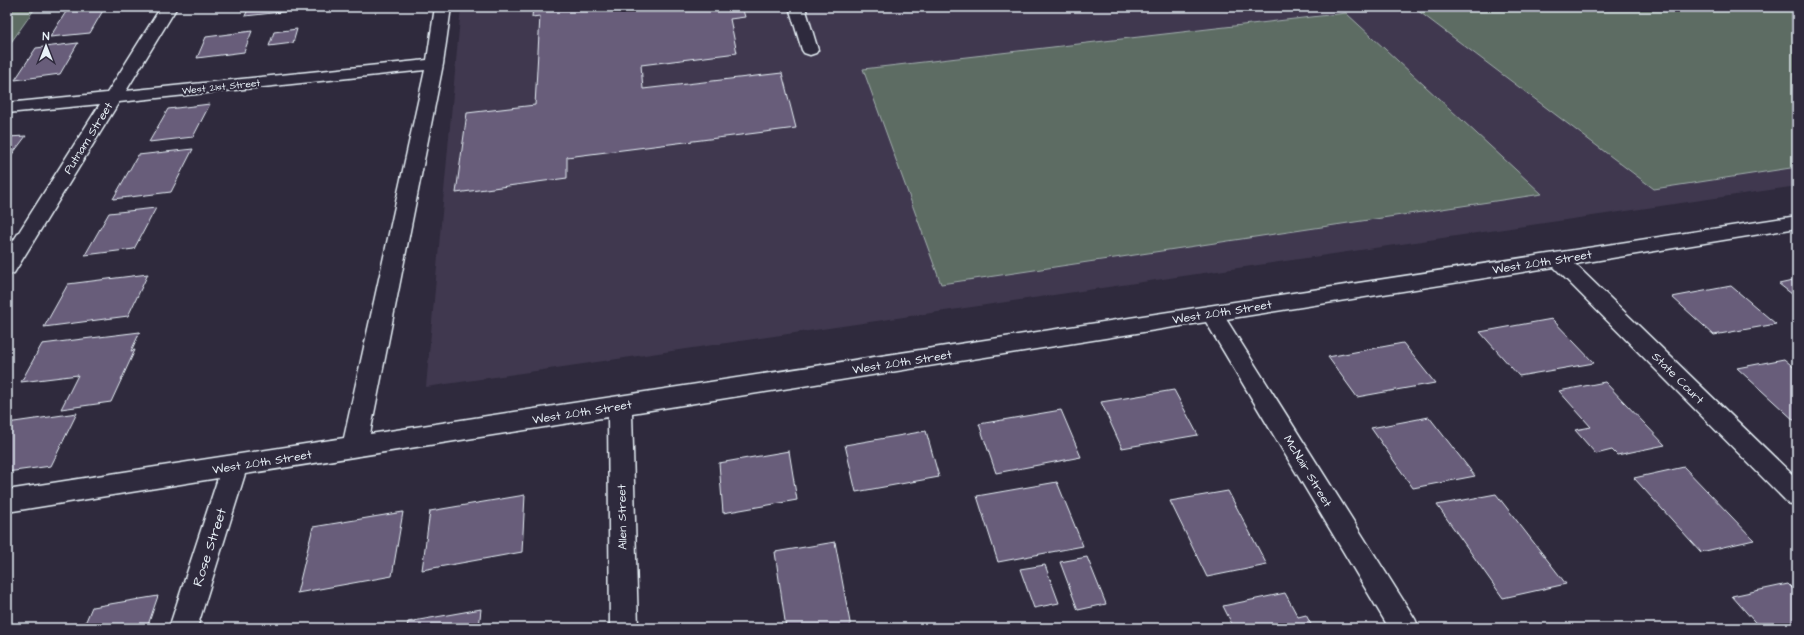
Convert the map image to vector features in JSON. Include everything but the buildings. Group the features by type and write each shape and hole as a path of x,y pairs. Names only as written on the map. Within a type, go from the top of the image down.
{"street":[{"name":"Putnam Street","path":"7,268 169,7"},
{"path":"355,447 436,64 444,7"},
{"path":"797,7 810,50"},
{"name":"West 21st Street","path":"7,108 436,64"},
{"name":"West 20th Street","path":"7,501 1797,222"},
{"name":"State Court","path":"1559,260 1797,495"},
{"name":"McNair Street","path":"1212,314 1405,628"},
{"name":"Allen Street","path":"620,406 624,628"},
{"name":"Rose Street","path":"183,628 235,466"}],"shaded area":[{"path":"461,7 1797,7 1797,186 426,387"}],"green space":[{"path":"7,7 36,7 7,48"},
{"path":"1413,7 1797,7 1797,167 1654,189"},
{"path":"1346,13 1542,194 941,284 863,69"}]}
